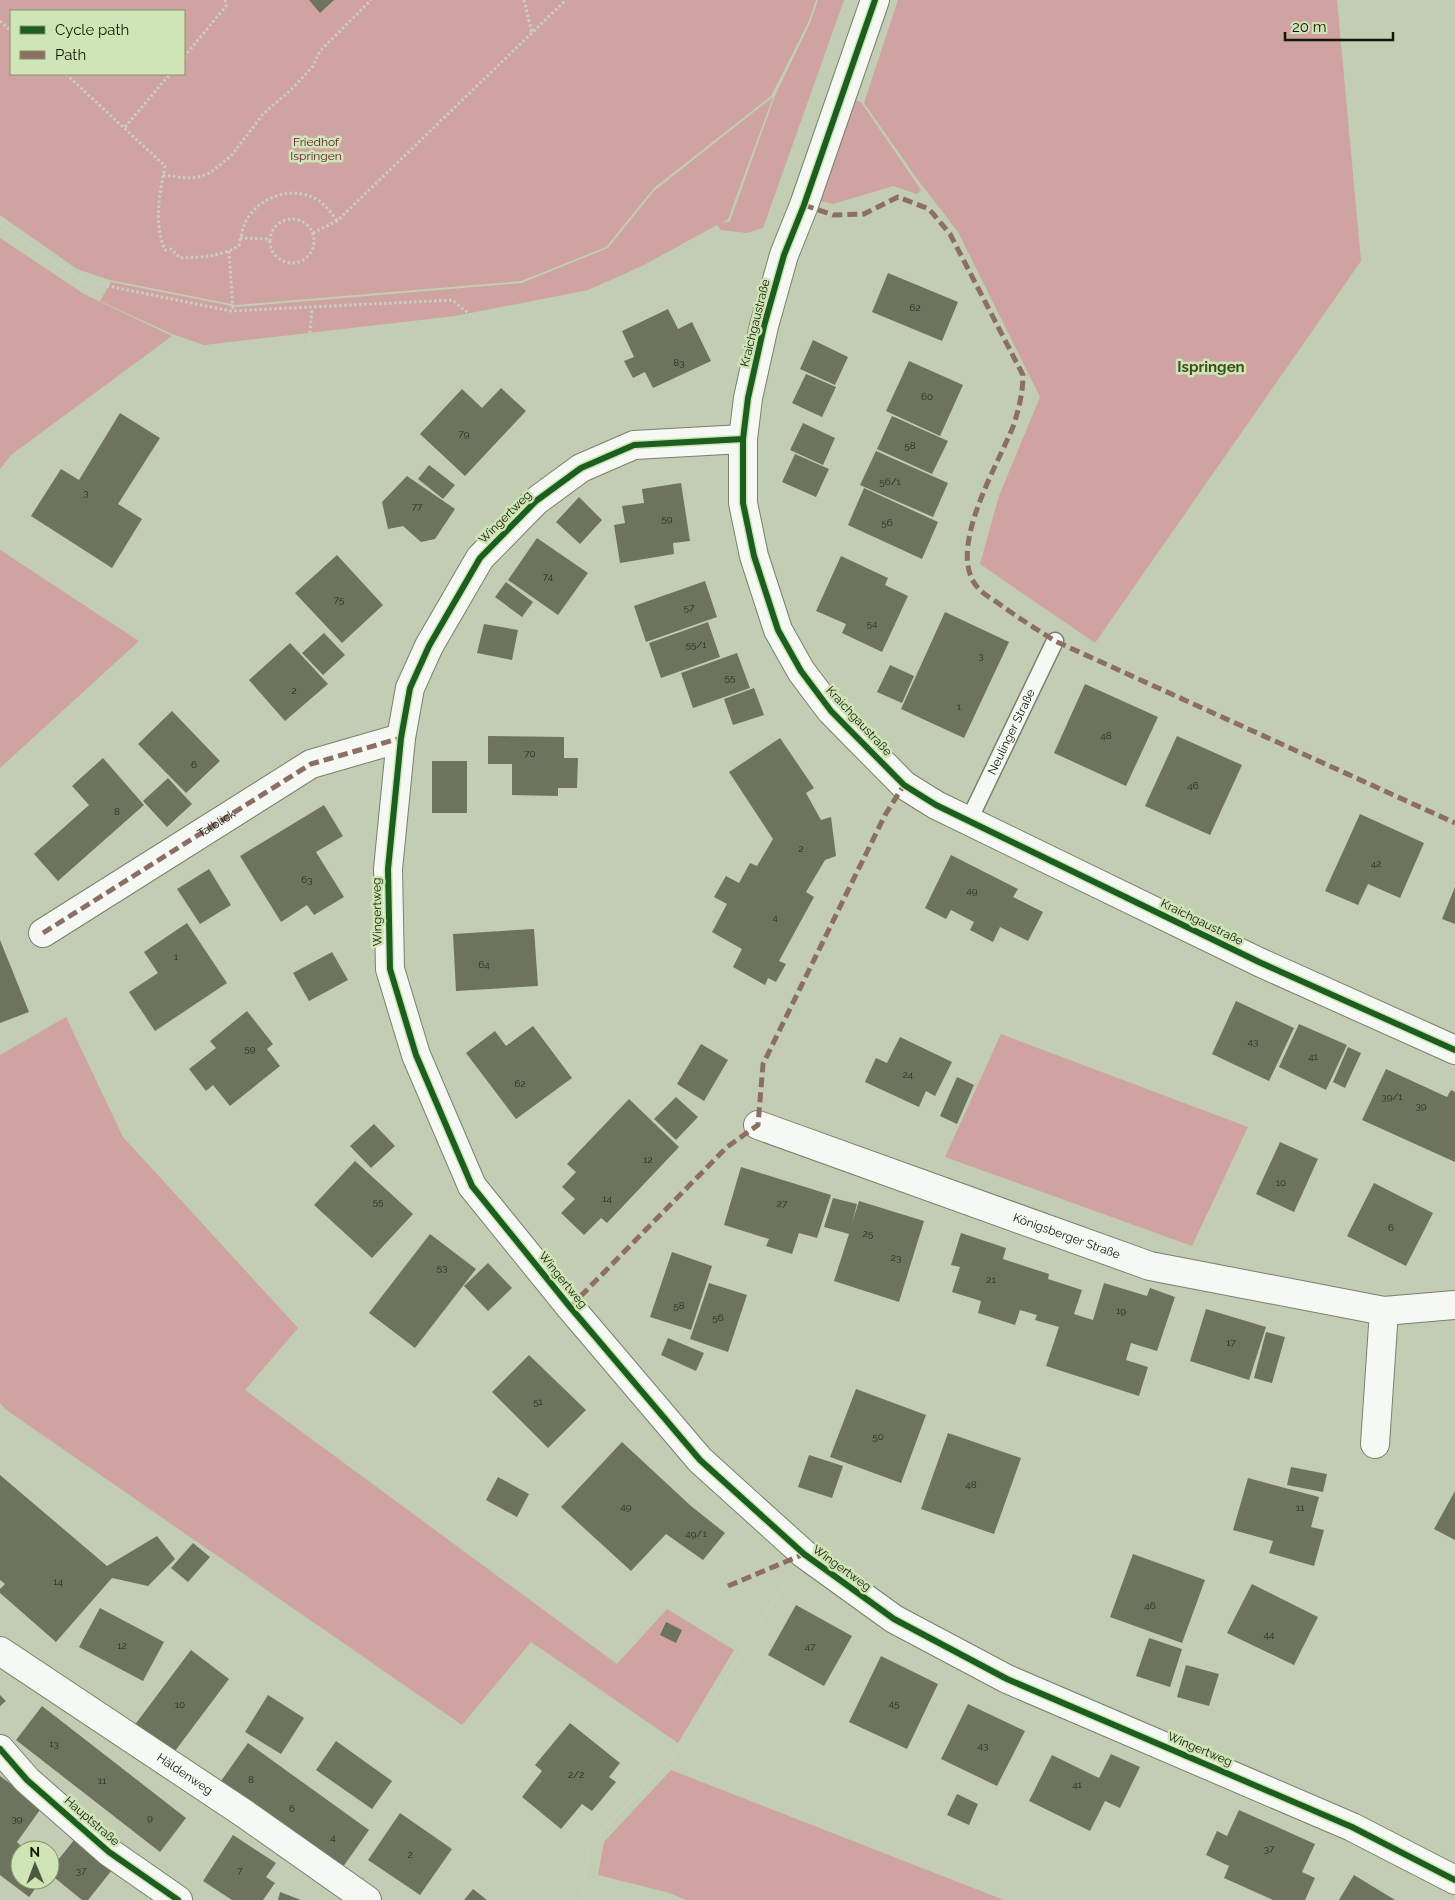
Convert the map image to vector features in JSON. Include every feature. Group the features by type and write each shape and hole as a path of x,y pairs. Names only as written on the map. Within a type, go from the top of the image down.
{"street":[{"name":"Kraichgaustraße","path":"875,0 804,205 784,255 764,326 748,398 743,439 743,504 754,556 778,630 801,671 831,711 904,785 968,822 1259,962 1455,1050"},
{"name":"Wingertweg","path":"743,439 634,445 581,468 536,500 480,558 429,646 410,688 400,738 388,869 390,969 416,1055 472,1186 570,1308 700,1460 804,1554 894,1619 1007,1679 1352,1827 1455,1880"},
{"name":"Talblick","path":"43,933 311,764 400,738"},
{"name":"Königsberger Straße","path":"758,1125 1150,1266 1384,1310 1455,1305"},
{"path":"1375,1444 1384,1310"},
{"name":"Häldenweg","path":"0,1652 245,1814 368,1900"},
{"name":"Hauptstraße","path":"0,1749 27,1780 109,1852 178,1900"}],"lane":[{"name":"Neulinger Straße","path":"968,822 1055,641"}],"path":[{"path":"185,56 226,6 224,0"},
{"path":"163,175 186,178 198,177 210,173 231,156 263,114 313,66 320,51 371,0"},
{"path":"524,0 532,33"},
{"path":"313,233 338,221 566,0"},
{"path":"0,21 10,30"},
{"path":"67,75 165,166 158,220 159,237 165,250 171,249 180,258 209,257 229,251 239,246 240,238 250,216 260,205 273,197 290,193 306,194 322,202 338,221"},
{"path":"125,127 169,75"},
{"path":"288,219 307,224 313,233 314,243 312,250 304,260 290,263 277,258 272,252 269,239 275,226 288,219"},
{"path":"0,224 83,281 233,311 452,300 478,321"},
{"path":"240,238 269,239"},
{"path":"229,251 233,311"},
{"path":"309,343 312,308"},
{"path":"581,1900 590,1844 682,1746 785,1584"}],"green space":[{"name":"Friedhof Ispringen","path":"0,0 816,0 808,23 771,96 654,188 606,247 521,281 236,305 110,280 77,269 0,215"},
{"path":"818,0 844,0 763,228 747,233 721,230 717,225 642,266 588,290 455,316 204,345 172,334 100,301 111,282 237,307 522,283 608,248 654,191 773,97 728,219 722,223 730,221 775,96 810,23"},
{"path":"898,0 1337,0 1361,261 1095,643 980,564 999,496 1040,397 958,232 915,176 864,103"},
{"path":"855,100 861,102 921,190 917,194 893,186 833,204 820,201"},
{"path":"0,238 84,294 172,336 11,455 0,469"},
{"path":"0,550 139,641 0,768"},
{"path":"66,1017 123,1137 298,1328 245,1390 617,1664 667,1609 734,1650 678,1743 531,1642 462,1725 5,1409 0,1403 0,1055"},
{"path":"1001,1034 1248,1127 1192,1246 945,1157"},
{"path":"671,1770 1004,1900 687,1900 666,1892 598,1875 604,1842"}],"building":[{"path":"309,0 334,0 320,13"},
{"path":"888,273 958,302 942,341 872,312"},
{"path":"668,309 678,329 692,322 711,361 653,388 645,372 633,378 624,361 634,357 622,331"},
{"path":"813,340 848,357 835,385 800,369"},
{"path":"909,361 963,385 940,436 886,411"},
{"path":"806,374 836,387 822,417 792,403"},
{"path":"501,388 526,411 465,476 420,434 462,389 482,408"},
{"path":"120,413 160,438 118,504 142,519 112,568 31,516 61,469 79,480"},
{"path":"892,416 948,441 932,474 877,449"},
{"path":"803,423 835,438 823,465 790,450"},
{"path":"876,451 948,483 933,517 860,485"},
{"path":"795,454 829,469 816,497 782,482"},
{"path":"429,465 455,485 443,499 418,479"},
{"path":"407,476 455,509 435,539 421,542 403,526 388,529 382,502"},
{"path":"681,483 690,541 673,543 674,554 620,563 614,525 625,523 622,506 644,503 642,489"},
{"path":"864,488 938,522 922,559 848,525"},
{"path":"579,497 602,520 580,544 556,522"},
{"path":"537,538 588,573 558,615 508,580"},
{"path":"337,555 383,605 342,643 295,593"},
{"path":"841,556 888,578 885,585 908,596 882,652 842,633 846,624 816,611"},
{"path":"705,581 717,617 646,642 634,606"},
{"path":"506,582 533,602 522,617 495,597"},
{"path":"945,612 1009,642 964,738 901,709"},
{"path":"708,622 720,657 661,678 649,643"},
{"path":"484,624 518,630 512,660 477,653"},
{"path":"324,633 345,655 323,675 302,653"},
{"path":"290,643 328,684 285,721 249,680"},
{"path":"737,653 750,688 693,708 681,673"},
{"path":"890,665 914,676 902,703 877,692"},
{"path":"1085,684 1158,717 1126,786 1054,753"},
{"path":"754,688 764,715 733,725 724,699"},
{"path":"172,711 220,761 186,793 138,744"},
{"path":"488,736 564,737 564,758 578,758 577,788 558,788 558,796 512,795 512,764 488,764"},
{"path":"1177,736 1242,765 1210,835 1145,806"},
{"path":"780,738 814,788 806,793 821,820 831,817 836,856 825,860 806,892 814,897 779,961 786,964 776,982 768,978 765,985 733,967 742,949 712,932 727,904 714,897 726,876 739,883 750,863 757,866 773,839 729,772"},
{"path":"103,758 144,805 58,881 34,854 89,805 72,786"},
{"path":"432,761 467,761 467,813 432,813"},
{"path":"168,778 192,804 167,827 143,801"},
{"path":"324,805 343,836 316,852 344,897 314,915 307,905 281,922 240,856"},
{"path":"1360,814 1424,843 1400,898 1368,884 1358,905 1325,891"},
{"path":"951,855 1018,889 1013,897 1043,912 1028,941 1000,927 993,942 970,930 974,922 951,910 946,919 925,908"},
{"path":"209,869 231,905 200,924 177,889"},
{"path":"1455,887 1455,924 1442,919"},
{"path":"187,923 227,983 155,1031 129,992 158,973 144,952"},
{"path":"534,929 538,986 456,991 453,934"},
{"path":"0,940 29,1012 0,1023"},
{"path":"332,952 348,980 309,1001 293,973"},
{"path":"1236,1001 1294,1028 1269,1081 1212,1054"},
{"path":"247,1011 273,1044 267,1049 280,1066 230,1106 213,1085 206,1091 189,1069 216,1048 210,1041"},
{"path":"1299,1024 1347,1045 1326,1090 1279,1067"},
{"path":"533,1026 572,1078 516,1119 466,1053 495,1031 506,1046"},
{"path":"900,1037 952,1062 935,1096 926,1091 919,1107 865,1082 876,1058 887,1063"},
{"path":"701,1044 728,1060 704,1101 677,1084"},
{"path":"1348,1047 1361,1053 1345,1088 1333,1082"},
{"path":"1386,1069 1447,1097 1451,1090 1455,1092 1455,1162 1362,1120"},
{"path":"957,1077 974,1085 957,1124 940,1116"},
{"path":"676,1097 698,1117 676,1140 654,1119"},
{"path":"629,1099 679,1147 607,1223 601,1218 584,1235 561,1213 575,1199 562,1187 576,1172 567,1164"},
{"path":"374,1124 395,1146 371,1168 350,1146"},
{"path":"1280,1142 1318,1159 1294,1212 1256,1194"},
{"path":"355,1161 413,1214 372,1258 314,1205"},
{"path":"741,1167 831,1195 817,1238 799,1233 792,1254 766,1246 769,1239 724,1225"},
{"path":"1374,1183 1433,1213 1406,1266 1347,1236"},
{"path":"833,1198 857,1204 852,1223 859,1201 924,1221 899,1302 834,1281 849,1234 824,1227"},
{"path":"961,1233 1006,1248 1003,1259 1049,1274 1048,1279 1082,1290 1074,1314 1093,1320 1104,1283 1147,1296 1150,1288 1175,1297 1157,1351 1131,1343 1126,1360 1148,1367 1139,1396 1046,1366 1059,1327 1035,1320 1037,1315 1020,1310 1015,1325 978,1313 981,1301 952,1292 960,1267 951,1265"},
{"path":"430,1234 476,1269 415,1348 369,1313"},
{"path":"672,1252 712,1266 691,1330 650,1317"},
{"path":"488,1263 512,1288 488,1311 464,1286"},
{"path":"709,1283 747,1295 728,1352 690,1339"},
{"path":"1206,1309 1266,1327 1249,1380 1190,1361"},
{"path":"1266,1332 1285,1337 1272,1383 1254,1378"},
{"path":"668,1338 704,1353 696,1371 661,1355"},
{"path":"529,1355 586,1410 548,1448 492,1392"},
{"path":"856,1389 926,1415 901,1483 830,1457"},
{"path":"948,1433 1021,1458 994,1534 921,1509"},
{"path":"622,1442 691,1506 725,1533 703,1560 666,1534 631,1571 561,1507"},
{"path":"809,1455 843,1466 832,1498 798,1487"},
{"path":"1291,1467 1327,1474 1323,1492 1287,1485"},
{"path":"0,1475 107,1566 157,1536 175,1559 148,1586 112,1578 56,1642 0,1593 0,1589 5,1584 0,1580"},
{"path":"498,1477 529,1494 517,1517 486,1500"},
{"path":"1248,1478 1319,1497 1311,1527 1324,1530 1314,1566 1269,1553 1273,1541 1233,1530"},
{"path":"1455,1491 1455,1540 1434,1529"},
{"path":"193,1543 210,1557 188,1582 171,1568"},
{"path":"1133,1554 1205,1580 1182,1643 1110,1617"},
{"path":"1252,1584 1318,1617 1294,1665 1227,1633"},
{"path":"796,1605 852,1636 824,1686 768,1655"},
{"path":"100,1608 164,1642 143,1681 79,1647"},
{"path":"666,1622 682,1630 676,1643 660,1635"},
{"path":"1149,1638 1182,1649 1170,1687 1136,1676"},
{"path":"191,1650 229,1679 169,1759 131,1730"},
{"path":"881,1656 938,1684 907,1749 849,1722"},
{"path":"1186,1665 1219,1674 1209,1706 1177,1697"},
{"path":"0,1695 6,1701 0,1706"},
{"path":"268,1695 304,1718 281,1754 245,1732"},
{"path":"968,1704 1025,1731 997,1786 941,1759"},
{"path":"42,1706 186,1818 160,1852 16,1740"},
{"path":"570,1723 620,1763 609,1777 616,1782 592,1811 582,1804 561,1829 522,1797 542,1771 535,1765"},
{"path":"336,1741 392,1781 372,1809 316,1770"},
{"path":"248,1743 369,1830 338,1874 216,1788"},
{"path":"1111,1754 1140,1767 1120,1808 1105,1801 1090,1831 1029,1801 1052,1755 1099,1778"},
{"path":"0,1776 42,1807 18,1840 10,1840 10,1883 0,1875"},
{"path":"957,1794 978,1804 969,1825 947,1815"},
{"path":"1239,1810 1315,1844 1302,1872 1315,1878 1305,1900 1273,1900 1224,1878 1229,1866 1206,1855 1217,1831 1227,1836"},
{"path":"400,1813 452,1849 420,1895 368,1860"},
{"path":"233,1835 276,1863 266,1877 275,1883 263,1900 232,1900 203,1881"},
{"path":"74,1840 112,1870 88,1900 82,1900 60,1882 60,1858"},
{"path":"1354,1875 1395,1900 1339,1900"},
{"path":"473,1889 487,1900 464,1900"},
{"path":"20,1890 34,1890 29,1897"},
{"path":"280,1892 301,1900 278,1900"}],"marked path":[{"path":"804,205 833,215 864,214 898,197 929,209 950,234 1023,375 1020,400 1014,424 987,484 970,532 967,554 970,574 980,590 1055,641 1455,823"},
{"path":"43,933 311,764 401,738"},
{"path":"570,1307 727,1147 758,1125 763,1064 885,815 904,785"},
{"path":"728,1586 804,1554"}],"cycle path":[{"path":"875,0 804,205 784,255 764,326 748,398 743,439 743,503 754,556 778,630 801,671 831,711 904,785 936,805 1259,962 1455,1050"},
{"path":"743,439 634,445 581,468 536,501 480,558 429,646 410,688 401,738 388,869 390,969 416,1055 472,1186 570,1307 700,1460 804,1554 894,1619 1007,1679 1352,1827 1455,1880"},
{"path":"0,1749 27,1780 109,1852 178,1900"}],"district":[{"name":"Ispringen","path":"1211,367"}]}
